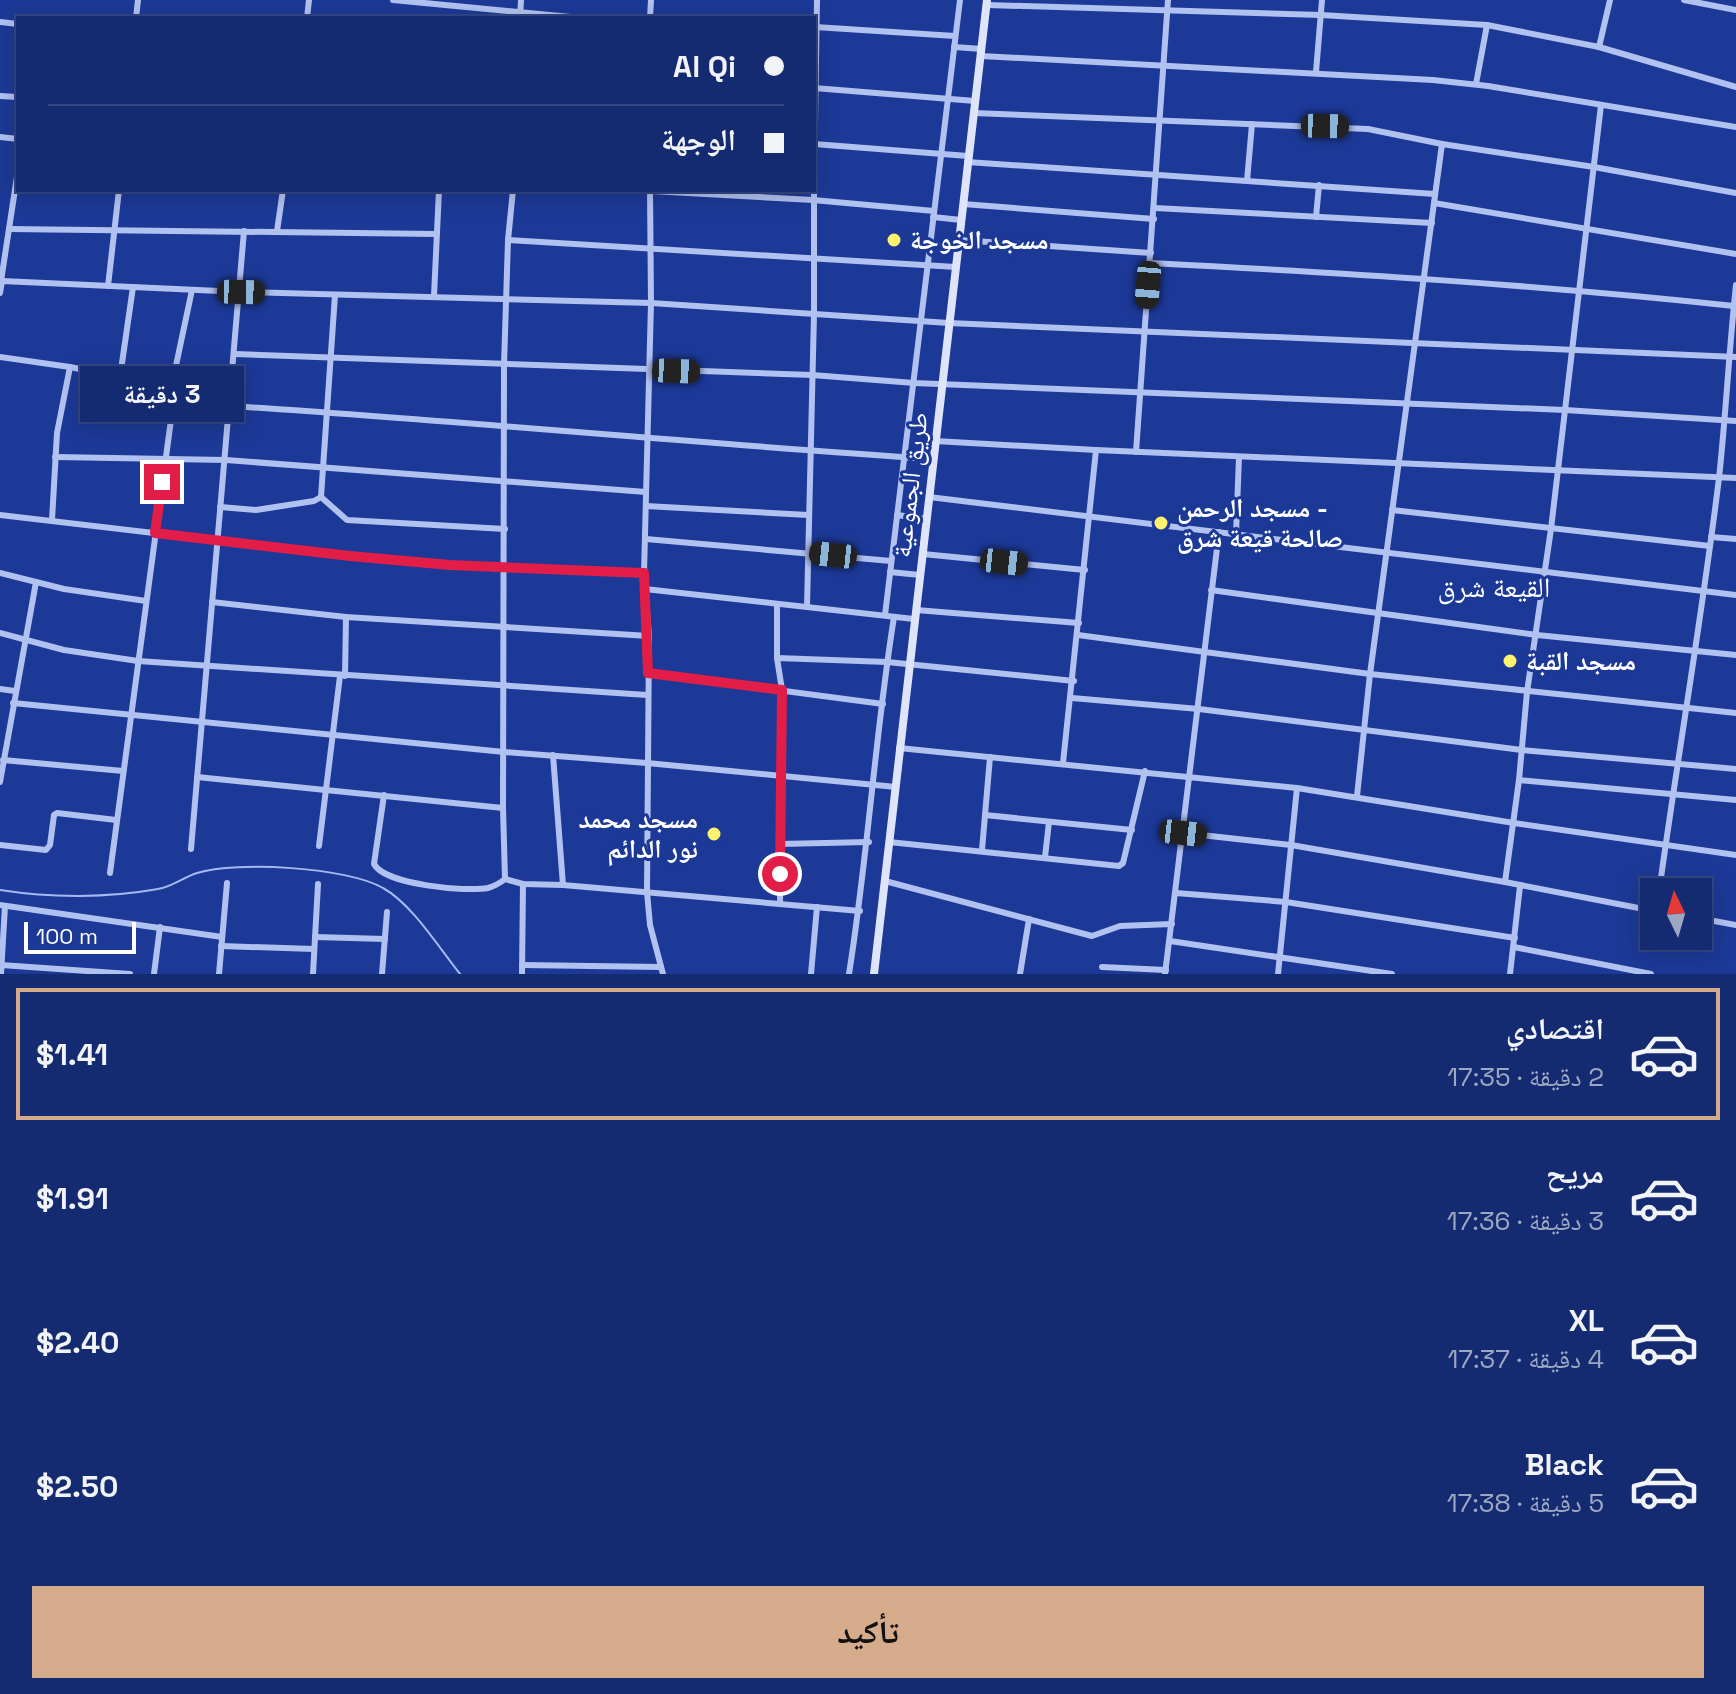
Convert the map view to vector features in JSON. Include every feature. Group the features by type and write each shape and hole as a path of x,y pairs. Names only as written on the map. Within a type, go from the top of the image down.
{"main road":[{"name":"طريق الجموعية","path":"874,974 987,3"}],"street":[{"path":"393,0 540,16"},
{"path":"520,15 521,0"},
{"path":"885,615 960,0"},
{"path":"1136,452 1168,0"},
{"path":"1316,72 1322,0"},
{"path":"1599,47 1610,0"},
{"path":"1684,0 1736,10"},
{"path":"987,3 1321,15 1487,25 1599,47 1736,87"},
{"path":"1476,84 1487,25"},
{"path":"816,28 955,36"},
{"path":"954,47 982,52 1164,66 1316,72 1476,84 1736,127"},
{"path":"816,88 975,101"},
{"path":"1505,882 1601,105"},
{"path":"974,113 1368,129 1736,193"},
{"path":"1247,181 1252,124"},
{"path":"816,144 1157,176 1435,194"},
{"path":"1357,796 1370,674 1442,144"},
{"path":"0,293 16,182"},
{"path":"1316,217 1319,185"},
{"path":"108,286 119,192"},
{"path":"277,231 283,192"},
{"path":"434,296 439,192"},
{"path":"505,879 504,365 513,192"},
{"path":"522,965 662,970 650,925 647,892 649,636 644,573 651,303 650,192"},
{"path":"683,192 813,200 961,220"},
{"path":"807,607 814,192"},
{"path":"1434,203 1736,254"},
{"path":"963,204 1154,219"},
{"path":"1155,208 1432,223"},
{"path":"0,211 11,212"},
{"path":"9,229 436,234"},
{"path":"191,849 244,231"},
{"path":"508,240 650,246 956,267"},
{"path":"959,240 1151,253"},
{"path":"1151,263 1424,277 1735,301"},
{"path":"1,281 241,292 651,303 949,323 1732,357"},
{"path":"1661,878 1697,650 1719,477 1736,285"},
{"path":"120,377 133,287"},
{"path":"110,873 173,390 192,290"},
{"path":"321,497 335,295"},
{"path":"235,354 812,375 914,383 1565,410 1736,421"},
{"path":"0,357 70,367 231,403 809,452 934,459"},
{"path":"52,520 59,420 70,367"},
{"path":"935,441 1736,478"},
{"path":"1063,763 1096,450"},
{"path":"55,457 226,460 646,492"},
{"path":"1236,534 1239,457"},
{"path":"220,507 256,510 314,501 321,497"},
{"path":"321,497 347,520 505,529"},
{"path":"929,497 1736,595"},
{"path":"646,506 808,515"},
{"path":"1392,510 1710,546"},
{"path":"0,515 350,556 504,569 644,573"},
{"path":"897,515 927,519"},
{"path":"1102,967 1166,972 1219,532"},
{"path":"1711,537 1736,539"},
{"path":"646,539 891,561"},
{"path":"923,554 1085,570"},
{"path":"890,572 920,575"},
{"path":"0,573 64,589 146,601"},
{"path":"0,782 36,582"},
{"path":"645,589 894,617 915,614 1079,623"},
{"path":"1211,590 1537,635 1736,655"},
{"path":"212,602 346,617 649,636"},
{"path":"777,604 777,658 782,690 780,904"},
{"path":"319,846 343,676 346,617"},
{"path":"849,974 869,842 873,784 894,617"},
{"path":"0,633 64,650 138,661 647,695"},
{"path":"1078,635 1370,674 1736,713"},
{"path":"777,658 887,662 1074,681"},
{"path":"648,673 883,704"},
{"path":"0,689 15,691"},
{"path":"1072,698 1199,709 1522,750 1736,769"},
{"path":"13,703 896,787"},
{"path":"899,748 1297,788 1736,855"},
{"path":"553,755 563,885"},
{"path":"982,850 990,757"},
{"path":"3,760 123,771"},
{"path":"889,842 1119,866 1123,863 1145,771"},
{"path":"197,777 503,808"},
{"path":"1519,780 1736,800"},
{"path":"1278,974 1297,788"},
{"path":"384,795 374,864 378,871 411,882 455,888 488,888 505,879 523,884 860,911"},
{"path":"0,845 46,850 50,845 54,815 57,813 116,820"},
{"path":"985,815 1132,830"},
{"path":"1045,857 1049,822"},
{"path":"1183,833 1291,845 1640,908"},
{"path":"780,844 869,842"},
{"path":"885,881 1092,936 1126,925 1172,924"},
{"path":"219,974 227,883"},
{"path":"313,974 318,884"},
{"path":"522,974 523,884"},
{"path":"1510,974 1520,886"},
{"path":"1176,893 1286,902 1515,938"},
{"path":"1,974 3,905 222,937"},
{"path":"811,974 817,907"},
{"path":"382,974 387,912"},
{"path":"1020,974 1029,919"},
{"path":"1712,921 1736,925"},
{"path":"154,974 160,927"},
{"path":"315,937 385,939"},
{"path":"1170,941 1392,974"},
{"path":"221,946 314,949"},
{"path":"1514,947 1651,974"},
{"path":"1,965 130,974"}],"waterway":[{"path":"0,890 59,896 119,894 163,888 197,873 238,867 292,868 344,875 366,881 394,895 415,915 460,974"}],"place":[{"name":"مسجد الخوجة","path":"894,240"},
{"name":"مسجد الرحمن - صالحة قيعة شرق","path":"1161,523"},
{"name":"مسجد القبة","path":"1510,661"},
{"name":"مسجد محمد نور الدائم","path":"714,834"}],"district":[{"name":"القيعة شرق","path":"1494,587"}],"route":[{"path":"162,482 155,533 450,565 644,573 649,636 648,673 782,690 780,874"}]}
